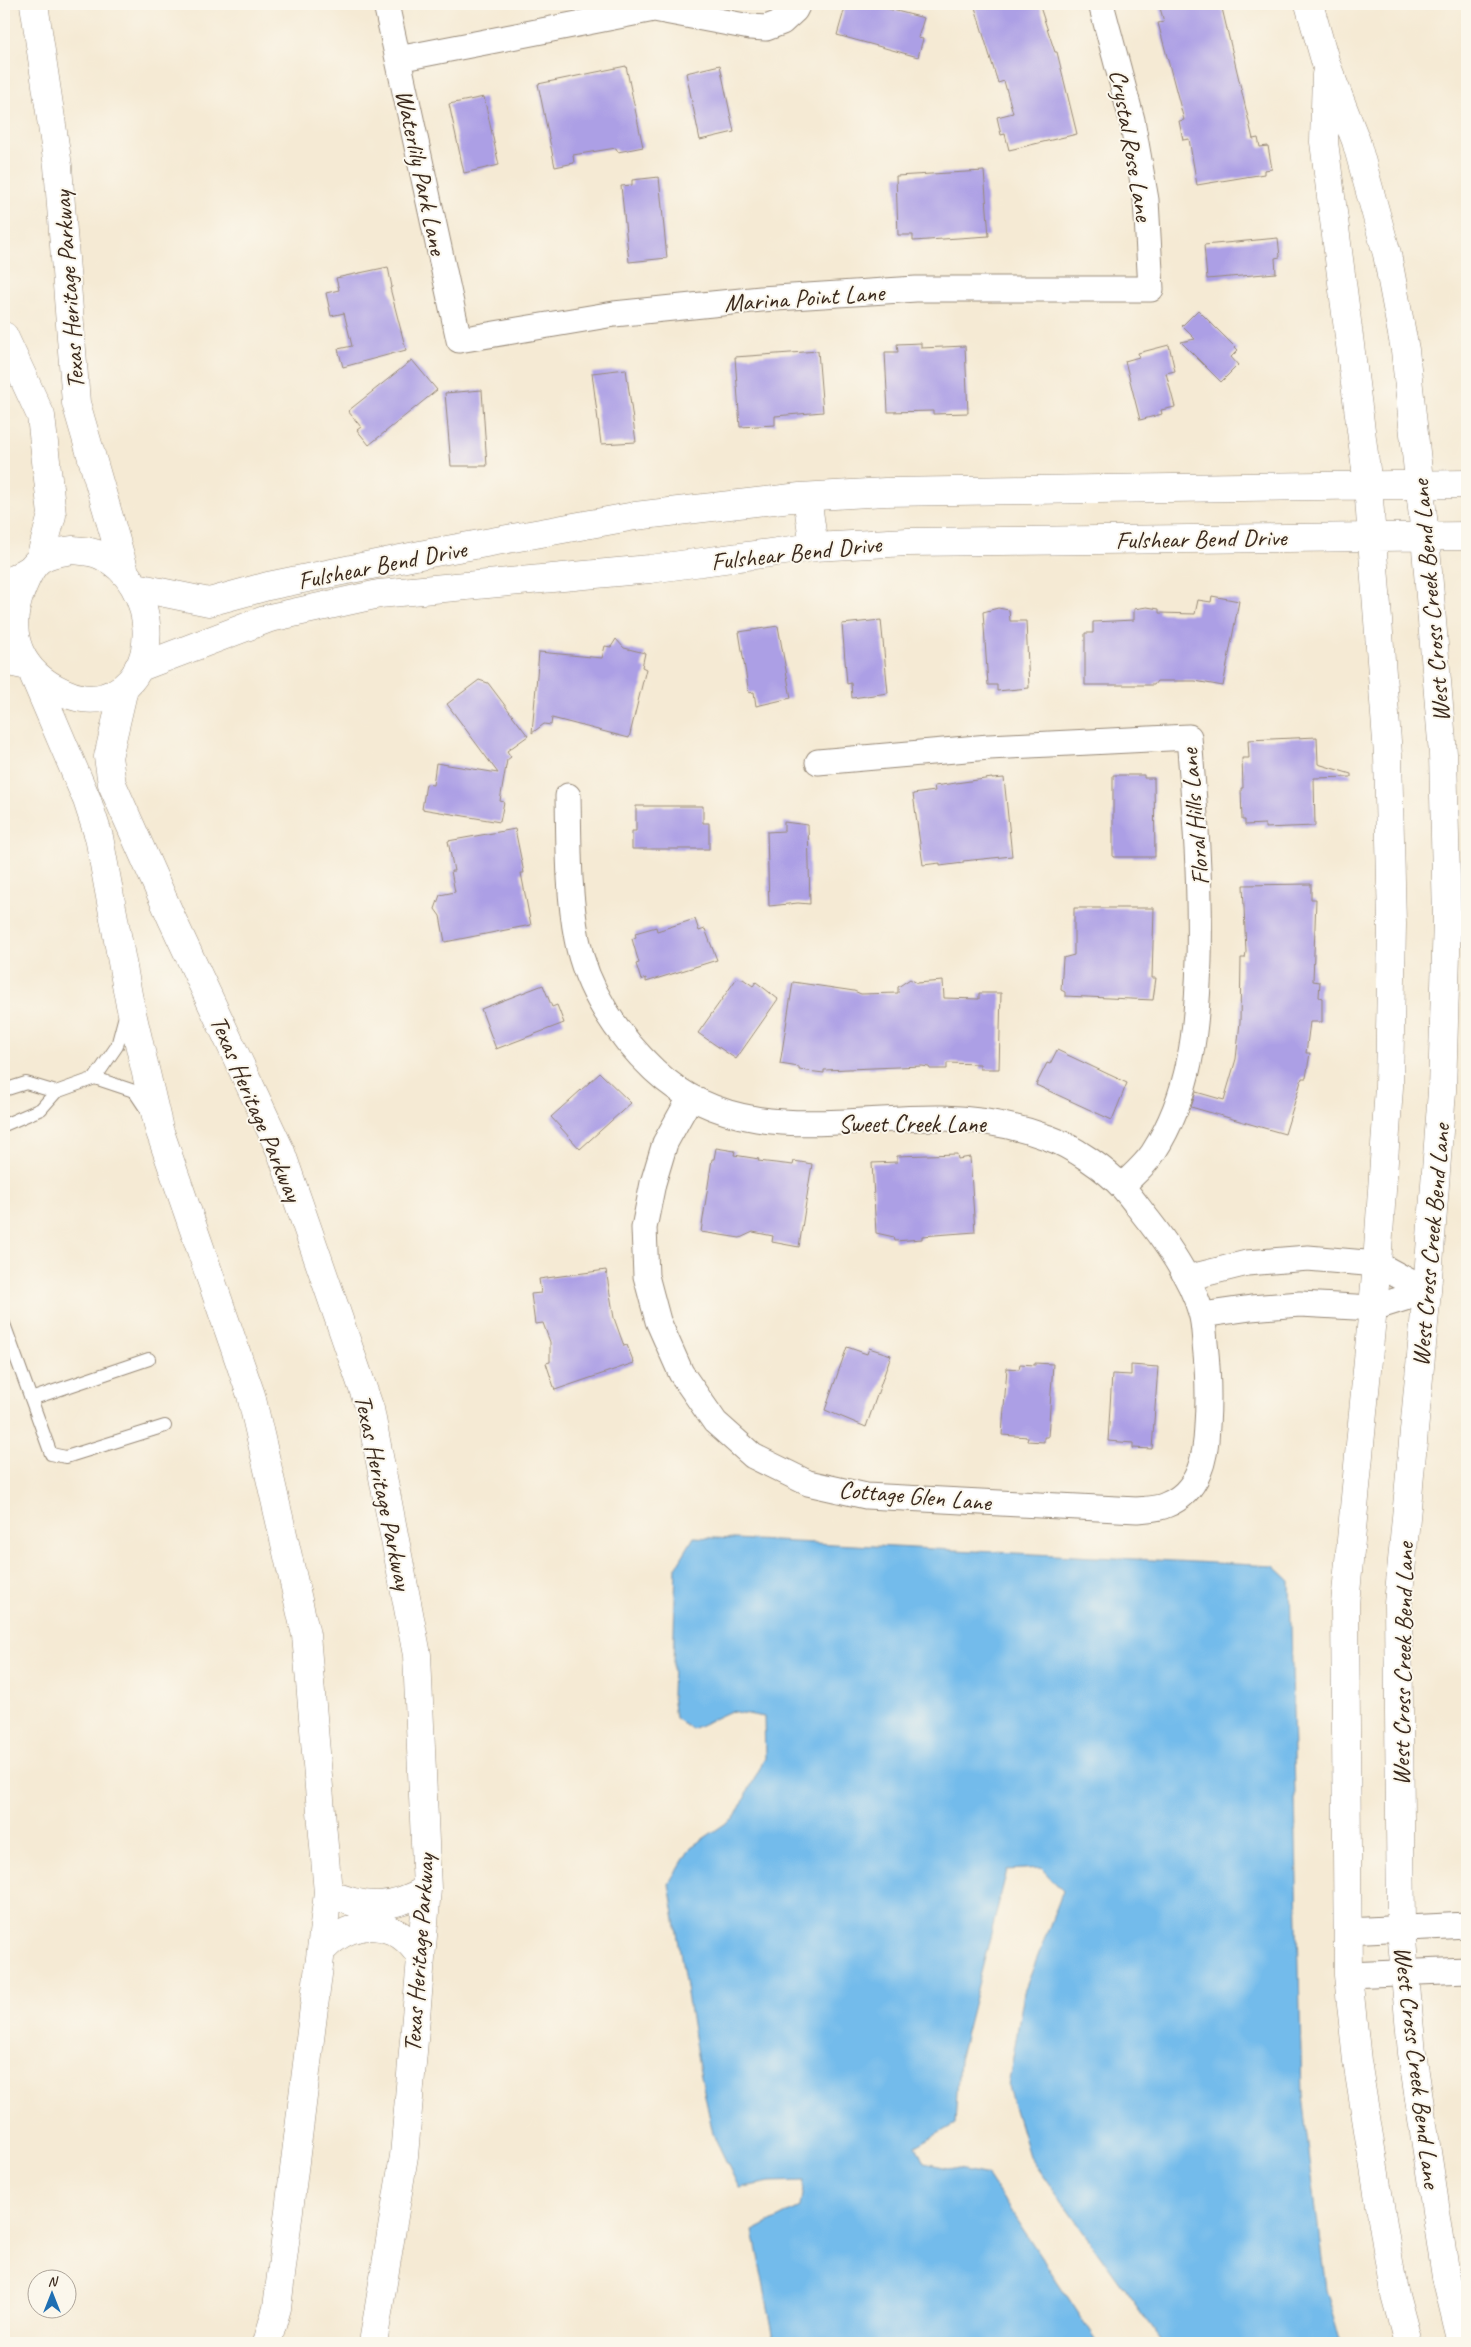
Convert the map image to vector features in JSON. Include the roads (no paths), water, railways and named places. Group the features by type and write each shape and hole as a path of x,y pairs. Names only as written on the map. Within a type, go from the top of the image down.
{"main road":[{"name":"Texas Heritage Parkway","path":"34,4 58,166 76,403 131,580"},
{"name":"West Cross Creek Bend Lane","path":"1309,4 1326,64 1356,141 1387,254 1405,350 1425,536 1443,754 1446,918 1442,1091 1427,1291 1398,1604 1401,1929 1403,1972 1412,2053 1446,2277 1462,2343"},
{"name":"West Cross Creek Bend Lane","path":"1326,64 1324,142 1368,485 1372,536 1388,755 1392,924 1389,1087 1377,1264 1345,1604 1348,1975 1356,2061 1393,2287 1408,2343"},
{"name":"Texas Heritage Parkway","path":"4,336 41,416 52,515 34,564"},
{"name":"Fulshear Bend Drive","path":"131,580 209,602 268,586 430,553 635,516 807,497 885,492 1467,484"},
{"path":"807,497 814,547"},
{"name":"Fulshear Bend Drive","path":"131,678 270,618 379,594 650,569 814,547 908,542 1467,536"},
{"path":"4,585 34,564 58,552 88,552 101,555 131,580 142,598 148,636 131,678 104,697 88,698 67,694 49,686 22,667"},
{"path":"34,564 18,599 13,632 22,667 87,800 99,836 129,1000 159,1129 251,1395 306,1635 328,1893 323,1949 277,2308 267,2343"},
{"name":"Texas Heritage Parkway","path":"131,678 108,757 112,784 172,920 281,1152 370,1409 417,1655 427,1889 404,2156 373,2343"},
{"path":"328,1893 358,1904 374,1906 402,1902 427,1889"},
{"path":"323,1949 331,1940 352,1928 376,1926 402,1937 415,1947 420,1956"}],"street":[{"name":"Waterlily Park Lane","path":"386,4 459,340"},
{"path":"398,60 658,6 750,27 766,28 782,22 795,10 798,4"},
{"name":"Crystal Rose Lane","path":"1101,4 1132,120 1146,200 1150,289"},
{"name":"Marina Point Lane","path":"459,340 614,314 761,299 916,289 1150,289"},
{"name":"Floral Hills Lane","path":"818,762 989,747 1190,737 1200,900 1197,1016 1189,1070 1171,1117 1152,1154 1122,1186"},
{"name":"Sweet Creek Lane","path":"568,796 570,879 577,941 594,992 624,1037 655,1071 690,1098 731,1116 778,1123 945,1118 999,1123 1052,1139 1087,1160 1122,1186 1160,1234 1187,1278 1202,1315 1209,1387 1206,1450 1197,1479 1182,1497"},
{"name":"Cottage Glen Lane","path":"690,1098 665,1143 653,1183 644,1228 646,1276 658,1321 681,1373 715,1422 753,1456 808,1483 866,1496 1137,1510 1164,1507 1182,1497"},
{"path":"1187,1278 1247,1263 1308,1258 1377,1264 1427,1291"},
{"path":"1202,1315 1300,1304 1373,1308 1427,1291"},
{"path":"1347,1931 1467,1925"},
{"path":"1348,1975 1467,1970"}],"lane":[{"path":"4,1124 41,1109 56,1092 95,1078 117,1046 129,1000"},
{"path":"95,1078 134,1091 159,1129"},
{"path":"4,1090 26,1082 56,1092"},
{"path":"4,1324 9,1354 31,1399 51,1454 66,1457 165,1426"},
{"path":"31,1399 149,1358"}],"water":[{"path":"694,1537 1274,1566 1290,1581 1302,2096 1326,2290 1342,2343 1163,2343 1029,2156 1008,2086 1024,1992 1063,1891 1041,1868 1007,1870 959,2060 955,2124 916,2146 924,2163 988,2176 1098,2343 775,2343 753,2231 800,2207 804,2181 770,2182 739,2188 713,2134 699,2067 669,1884 691,1847 735,1817 765,1758 764,1717 731,1711 692,1729 675,1718 672,1695 676,1567"}]}
